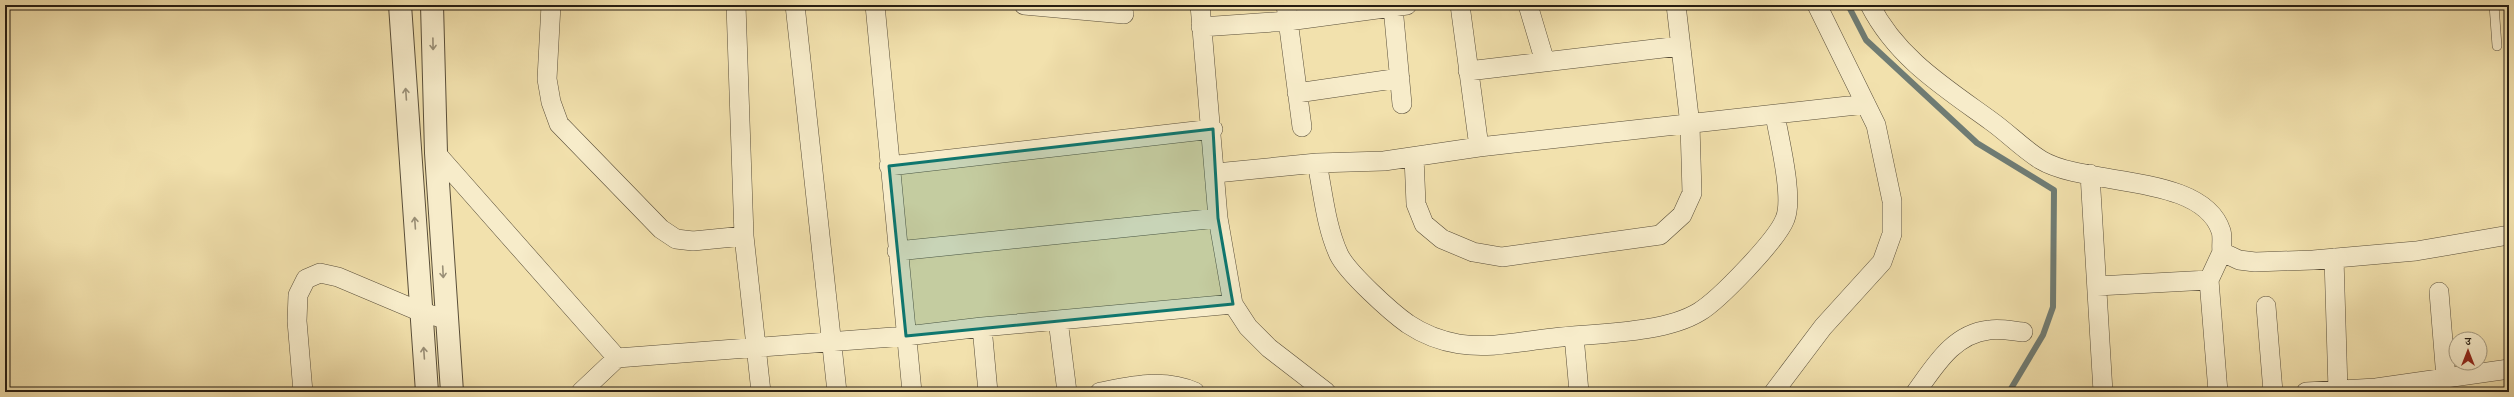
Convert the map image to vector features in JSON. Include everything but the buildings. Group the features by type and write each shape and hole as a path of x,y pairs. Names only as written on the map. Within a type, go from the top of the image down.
{"street":[{"path":"400,5 427,392"},
{"path":"432,5 436,153 452,392"},
{"path":"551,5 547,79 551,102 559,124 661,229 676,239 693,241 744,236"},
{"path":"736,5 744,236 761,392"},
{"path":"795,5 837,392"},
{"path":"875,5 897,251 912,392"},
{"path":"1024,5 1124,14"},
{"path":"1200,5 1216,173 1218,218 1233,304 1248,327 1269,348 1326,392"},
{"path":"1460,5 1479,148"},
{"path":"1528,5 1545,62"},
{"path":"1414,157 1416,204 1424,224 1442,239 1473,252 1502,257 1660,235 1672,226 1682,215 1692,193 1690,125 1676,5"},
{"path":"1774,392 1823,327 1882,262 1888,249 1892,234 1892,201 1876,125 1817,5"},
{"path":"1870,5 1877,18 1915,65 2042,160 2090,174 2169,192 2194,200 2207,210 2221,232 2222,252 2208,280 2218,392"},
{"path":"1201,27 1287,13 1400,6 1400,78 1402,104"},
{"path":"1287,13 1302,127"},
{"path":"1468,71 1680,46"},
{"path":"1297,93 1400,78"},
{"path":"1216,173 1317,163 1414,157 1479,148 1866,104"},
{"path":"1317,163 1331,234 1340,257 1365,286 1408,324 1431,337 1459,344 1506,345 1574,336 1603,334 1663,325 1699,312 1746,267 1777,232 1786,219 1788,202 1775,115"},
{"path":"889,166 1212,129"},
{"path":"436,153 617,358"},
{"path":"2090,174 2103,392"},
{"path":"897,251 1218,218"},
{"path":"2222,252 2239,260 2255,262 2334,258 2416,251 2509,235"},
{"path":"2334,258 2338,390"},
{"path":"301,391 297,322 298,295 306,279 320,273 338,277 421,312 446,319"},
{"path":"2097,286 2208,280"},
{"path":"2439,292 2446,378"},
{"path":"581,392 617,358 906,336 982,327 1233,304"},
{"path":"2266,306 2272,392"},
{"path":"1058,320 1067,392"},
{"path":"982,327 988,392"},
{"path":"1916,392 1946,351 1974,333 1990,329 2023,332"},
{"path":"1574,336 1579,392"},
{"path":"2306,392 2376,388 2509,369"},
{"path":"1100,392 1163,384 1182,386 1195,392"}],"lane":[{"path":"2494,5 2498,46"}],"highlighted area":[{"path":"1213,129 1218,218 1233,304 906,336 889,166"}],"waterway":[{"path":"1848,5 1866,40 1977,143 2054,190 2053,307 2043,335 2009,392"}]}
